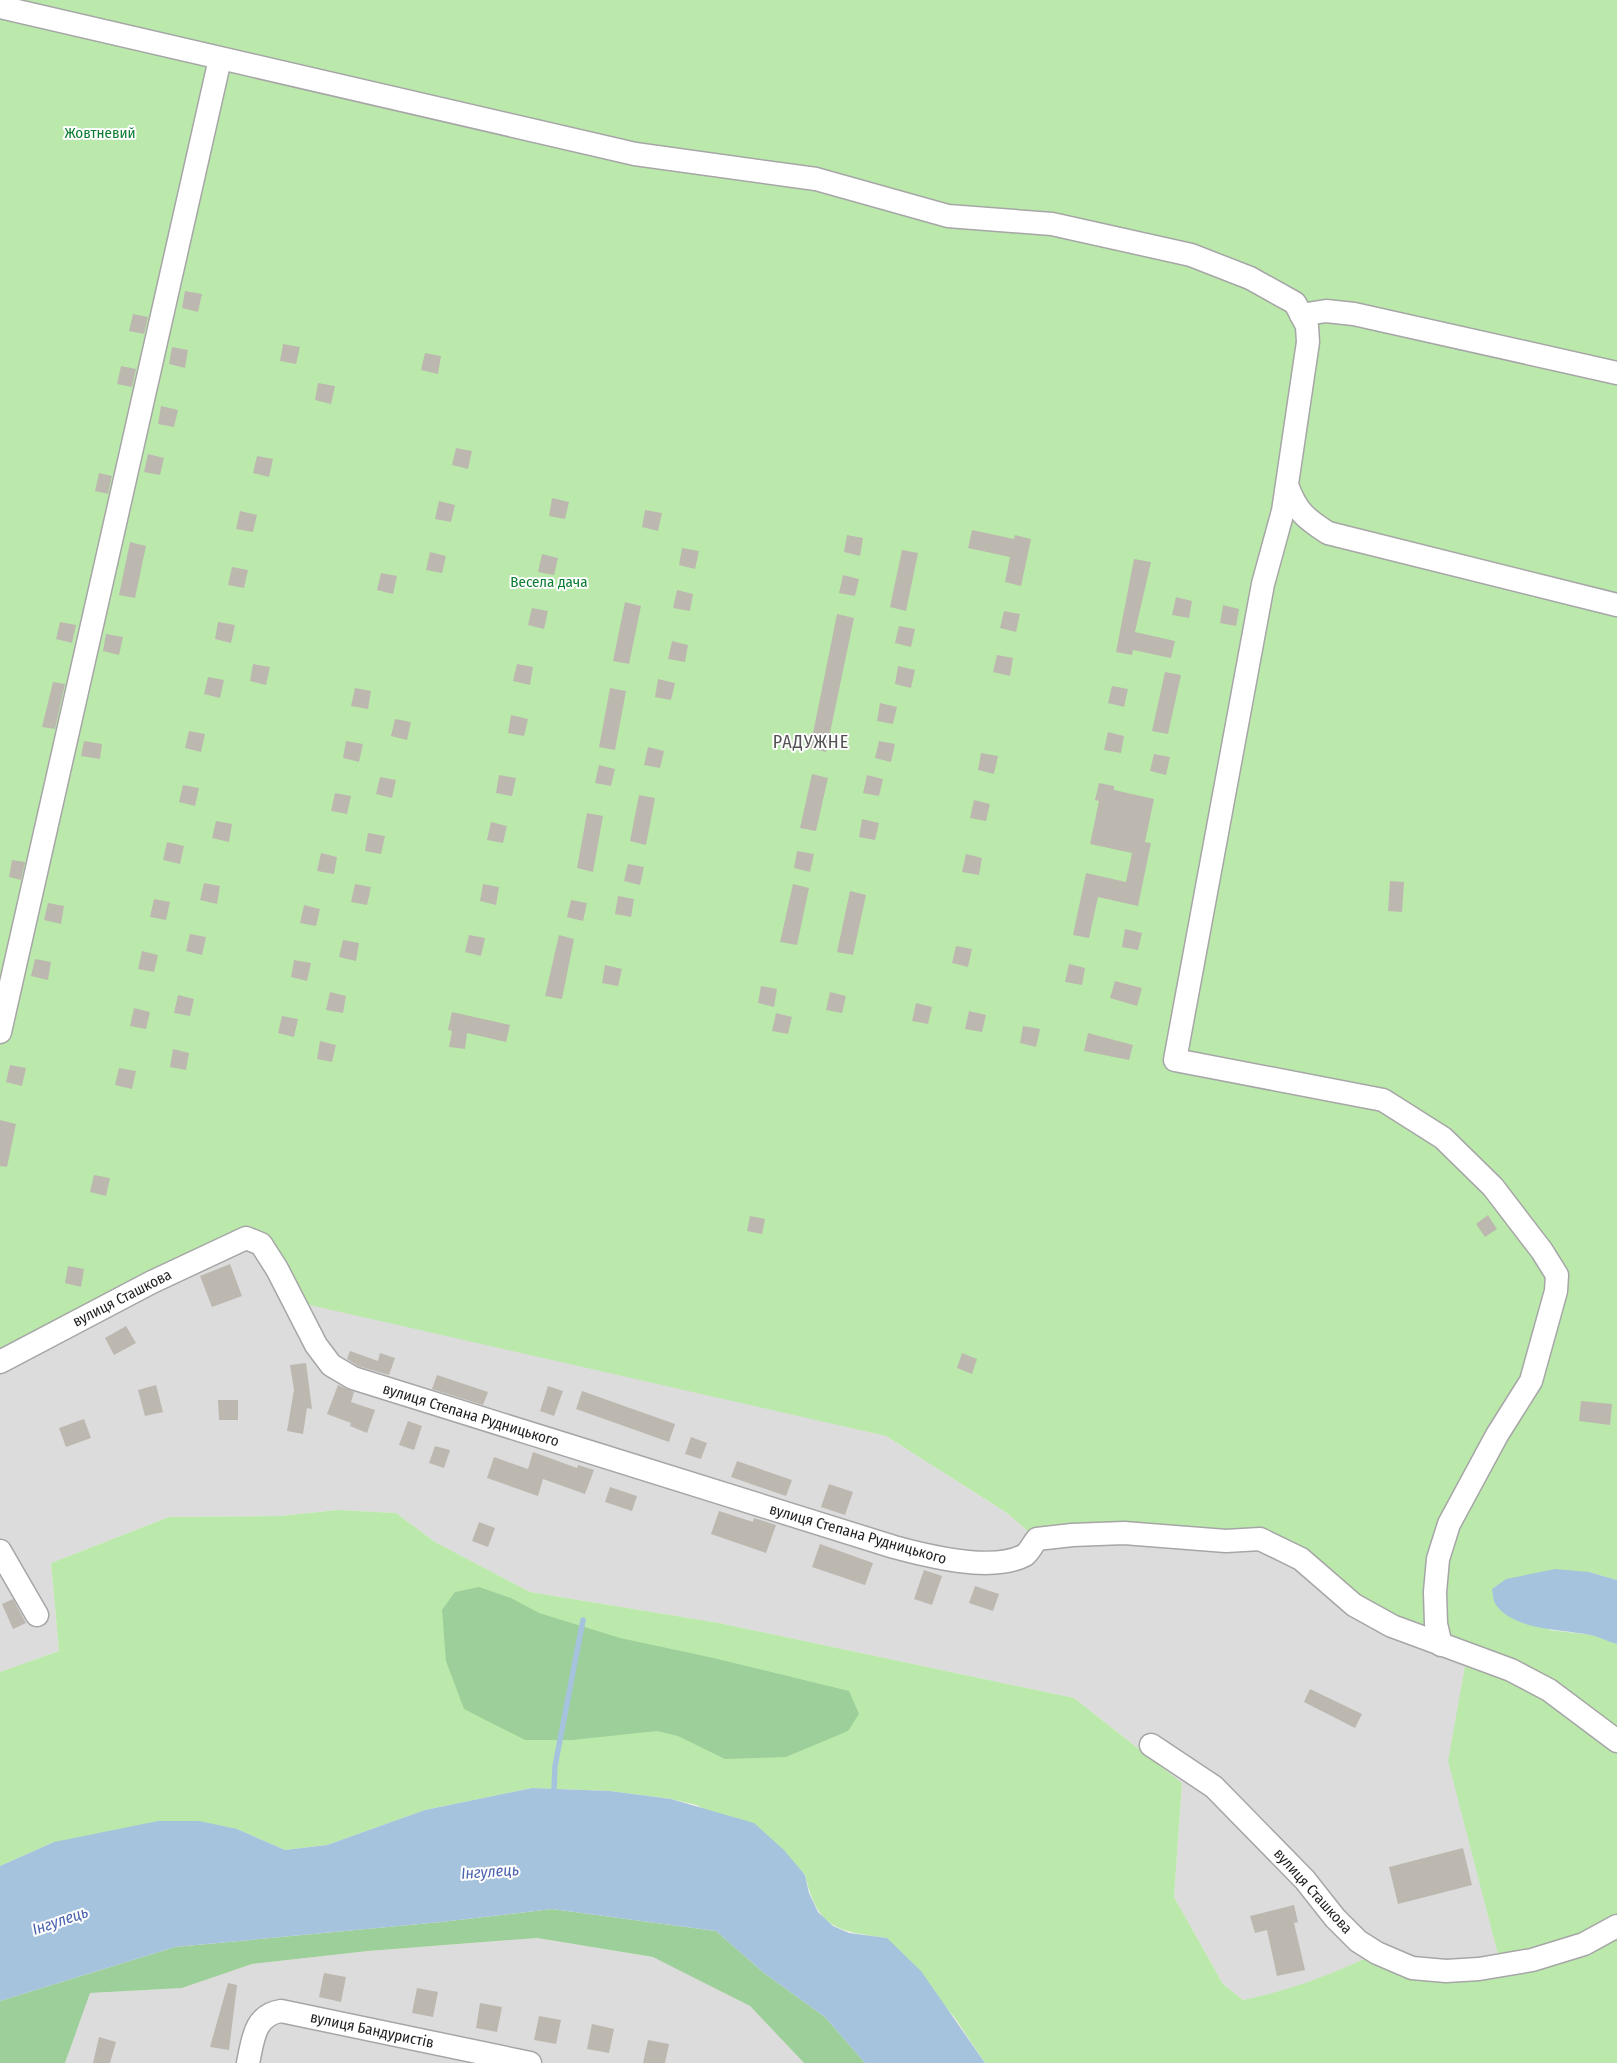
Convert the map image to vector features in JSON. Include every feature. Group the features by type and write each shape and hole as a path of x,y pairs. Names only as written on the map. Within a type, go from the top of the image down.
{"street":[{"path":"0,7 635,154 816,179 948,216 1052,224 1191,255 1250,278 1295,303 1307,326 1308,342 1283,511 1263,584 1175,1060 1384,1100 1443,1138 1487,1181 1542,1251 1557,1274 1556,1292 1531,1381 1497,1435 1449,1524 1438,1559 1435,1592 1436,1624 1441,1645"},
{"path":"0,1032 220,58"},
{"path":"1302,315 1326,311 1354,314 1617,373"},
{"path":"1287,485 1294,505 1303,517 1328,533 1617,605"},
{"name":"вулиця Степана Рудницького","path":"246,1238 261,1244 321,1352 331,1365 353,1378 894,1547 950,1561 1007,1561 1026,1554 1037,1539 1072,1535 1124,1533 1226,1541 1260,1539 1301,1559 1354,1605 1392,1626 1511,1670 1549,1690 1617,1742"},
{"name":"вулиця Сташкова","path":"0,1362 144,1286 246,1238"},
{"path":"0,1551 37,1615"},
{"name":"вулиця Сташкова","path":"1151,1745 1214,1787 1305,1880 1335,1918 1358,1941 1377,1953 1412,1968 1446,1971 1479,1969 1532,1960 1584,1944 1617,1926"},
{"name":"вулиця Бандуристів","path":"248,2063 260,2020 270,2013 280,2011 530,2063"}],"shaded area":[{"path":"246,1238 839,1425 886,1436 1007,1513 1037,1539 1260,1539 1467,1655 1449,1761 1501,1966 1479,1969 1377,1953 1338,1971 1282,1992 1243,2000 1223,1984 1174,1897 1182,1783 1074,1698 719,1623 530,1592 435,1542 396,1513 337,1510 280,1516 169,1517 51,1563 59,1651 0,1672 0,1362"},
{"path":"537,1938 658,1958 750,2006 804,2063 65,2063 89,1993 182,1988 252,1964 368,1951"}],"green space":[{"path":"0,0 1617,0 1617,1580 1589,1572 1549,1630 1593,1635 1617,1644 1617,2063 985,2063 955,2018 887,1938 854,1933 842,1929 831,1924 823,1916 810,1892 805,1874 697,1805 671,1799 610,1791 532,1788 425,1810 327,1845 285,1850 237,1829 54,1842 0,1866 0,1672 59,1651 51,1563 169,1517 280,1516 337,1510 396,1513 435,1542 530,1592 719,1623 1074,1698 1182,1783 1174,1897 1223,1984 1243,2000 1312,1981 1377,1953 1412,1968 1501,1966 1448,1761 1467,1655 1430,1641 1277,1546 1037,1539 1007,1513 886,1436 292,1301 246,1238 0,1362"},
{"path":"479,1587 511,1598 539,1613 620,1638 709,1657 849,1691 859,1714 848,1731 786,1757 725,1759 678,1736 657,1731 572,1740 525,1740 464,1709 446,1661 442,1610 455,1592"},
{"path":"552,1909 716,1931 764,1973 825,2017 865,2063 804,2063 750,2006 653,1957 537,1938 368,1951 252,1964 182,1988 90,1993 65,2063 0,2063 0,2001 175,1947 441,1922"}],"water":[{"path":"1555,1569 1589,1572 1617,1580 1617,1644 1591,1635 1540,1628 1527,1624 1504,1614 1496,1605 1492,1589 1506,1579"},
{"name":"Інгулець","path":"532,1788 610,1791 671,1799 754,1823 784,1850 805,1875 809,1893 818,1912 833,1926 849,1933 887,1938 921,1971 985,2063 865,2063 825,2017 764,1973 716,1931 552,1909 441,1922 175,1947 0,2001 0,1866 54,1842 158,1821 199,1821 237,1829 285,1850 327,1845 425,1810"}],"building":[{"path":"185,291 202,294 198,312 182,308"},
{"path":"133,314 148,317 144,334 129,331"},
{"path":"283,344 300,347 296,364 280,361"},
{"path":"172,347 188,350 185,368 169,364"},
{"path":"425,353 441,356 438,374 421,370"},
{"path":"121,366 136,369 132,387 117,384"},
{"path":"318,383 335,386 331,404 315,400"},
{"path":"161,406 178,410 174,427 158,424"},
{"path":"456,448 472,451 468,469 452,465"},
{"path":"148,454 164,458 160,475 144,472"},
{"path":"257,456 273,459 269,477 253,473"},
{"path":"99,473 112,476 108,494 95,491"},
{"path":"552,498 569,502 565,519 549,516"},
{"path":"439,501 455,505 451,522 435,519"},
{"path":"645,510 662,513 658,531 642,527"},
{"path":"240,511 257,515 253,532 236,529"},
{"path":"972,530 1014,539 1015,535 1031,539 1021,586 1005,582 1010,557 968,548"},
{"path":"847,535 863,538 860,556 844,552"},
{"path":"130,542 146,546 135,598 119,595"},
{"path":"682,548 699,551 695,569 679,565"},
{"path":"902,550 918,553 906,611 890,607"},
{"path":"430,552 446,556 442,573 426,570"},
{"path":"542,554 558,558 554,575 538,572"},
{"path":"1134,559 1151,562 1135,632 1175,641 1171,658 1133,650 1132,655 1116,652"},
{"path":"232,567 248,570 244,588 228,585"},
{"path":"381,573 397,576 393,594 377,590"},
{"path":"843,575 859,579 855,596 839,593"},
{"path":"677,590 693,594 690,611 673,608"},
{"path":"1176,597 1192,601 1189,618 1172,615"},
{"path":"625,602 641,606 629,664 613,661"},
{"path":"1223,605 1239,609 1236,626 1220,623"},
{"path":"532,608 548,611 544,629 528,625"},
{"path":"1004,611 1020,614 1016,632 1000,628"},
{"path":"837,614 854,618 826,752 810,748"},
{"path":"60,622 76,625 72,643 56,639"},
{"path":"218,622 235,625 231,643 215,639"},
{"path":"899,626 915,629 911,647 895,643"},
{"path":"106,634 123,637 119,655 103,651"},
{"path":"672,641 688,645 685,662 668,659"},
{"path":"997,655 1013,658 1010,676 993,672"},
{"path":"253,664 270,667 266,685 250,681"},
{"path":"517,664 533,667 530,685 513,681"},
{"path":"898,666 915,670 911,688 895,684"},
{"path":"1165,672 1181,675 1168,734 1152,731"},
{"path":"208,677 224,680 220,698 204,694"},
{"path":"658,679 675,683 671,700 655,697"},
{"path":"53,682 65,684 55,729 42,727"},
{"path":"1112,686 1128,689 1124,707 1108,703"},
{"path":"355,688 371,691 368,709 351,706"},
{"path":"610,688 626,691 615,750 599,747"},
{"path":"880,703 897,707 893,724 877,721"},
{"path":"511,715 528,719 524,736 508,733"},
{"path":"395,719 411,722 407,740 391,736"},
{"path":"189,731 205,734 201,752 185,748"},
{"path":"1108,732 1124,736 1121,753 1104,750"},
{"path":"84,741 102,744 100,759 81,756"},
{"path":"346,741 363,744 359,762 343,758"},
{"path":"879,741 895,744 891,762 875,758"},
{"path":"648,747 664,751 660,768 644,765"},
{"path":"981,753 998,756 994,774 978,770"},
{"path":"1154,754 1170,757 1166,775 1150,771"},
{"path":"599,765 615,769 611,786 595,783"},
{"path":"812,774 828,778 816,831 800,828"},
{"path":"499,775 516,778 512,796 496,793"},
{"path":"867,775 883,779 879,796 863,793"},
{"path":"380,777 396,780 392,798 376,794"},
{"path":"1099,783 1114,786 1114,790 1154,799 1145,842 1151,843 1138,906 1098,897 1089,938 1073,935 1086,873 1126,882 1132,853 1090,844 1099,801 1095,800"},
{"path":"183,785 199,788 195,806 179,802"},
{"path":"335,793 351,796 347,814 331,811"},
{"path":"639,795 655,798 646,845 630,841"},
{"path":"974,800 990,804 986,821 970,818"},
{"path":"587,813 603,816 593,872 577,868"},
{"path":"862,819 879,823 875,840 859,837"},
{"path":"216,821 232,824 229,842 212,838"},
{"path":"491,822 507,826 503,843 487,840"},
{"path":"368,833 385,836 381,854 365,851"},
{"path":"167,842 184,846 180,864 163,860"},
{"path":"797,851 814,854 810,872 794,868"},
{"path":"321,853 337,857 334,874 317,871"},
{"path":"966,854 982,858 979,875 962,872"},
{"path":"12,860 25,862 21,880 9,877"},
{"path":"628,864 644,867 640,885 624,881"},
{"path":"1390,881 1404,882 1402,912 1388,911"},
{"path":"204,883 220,886 217,904 200,900"},
{"path":"355,884 371,887 367,905 351,902"},
{"path":"483,884 499,887 496,905 480,901"},
{"path":"793,884 809,888 797,945 780,942"},
{"path":"850,891 866,895 853,955 837,952"},
{"path":"618,896 634,899 631,917 615,914"},
{"path":"154,899 170,902 166,920 150,917"},
{"path":"571,900 587,903 583,921 567,917"},
{"path":"48,903 64,906 61,924 44,920"},
{"path":"304,905 320,909 316,926 300,923"},
{"path":"1125,929 1142,933 1138,950 1122,947"},
{"path":"190,934 206,937 202,955 186,951"},
{"path":"469,935 485,938 481,956 465,952"},
{"path":"559,935 574,939 562,999 545,996"},
{"path":"343,940 359,943 356,961 339,957"},
{"path":"956,946 972,949 968,967 952,963"},
{"path":"142,951 158,955 154,972 138,969"},
{"path":"35,959 51,962 48,980 31,976"},
{"path":"294,960 311,963 307,981 291,977"},
{"path":"1069,964 1085,968 1082,985 1065,982"},
{"path":"605,965 622,969 618,986 602,983"},
{"path":"1115,981 1142,988 1137,1006 1110,998"},
{"path":"761,986 777,989 774,1007 758,1003"},
{"path":"330,992 346,996 343,1013 326,1010"},
{"path":"830,992 846,996 842,1013 826,1010"},
{"path":"178,995 194,999 190,1016 174,1013"},
{"path":"916,1003 932,1007 928,1024 912,1021"},
{"path":"134,1008 150,1012 146,1029 130,1026"},
{"path":"969,1011 986,1015 982,1032 965,1029"},
{"path":"452,1012 510,1025 506,1042 467,1033 465,1049 449,1047 452,1031 448,1030"},
{"path":"776,1013 792,1017 788,1034 772,1031"},
{"path":"282,1016 298,1019 294,1037 278,1033"},
{"path":"1023,1026 1040,1029 1036,1047 1020,1043"},
{"path":"1088,1033 1133,1045 1129,1060 1084,1051"},
{"path":"320,1041 336,1045 332,1062 317,1059"},
{"path":"173,1049 189,1053 186,1070 170,1067"},
{"path":"10,1065 26,1068 22,1086 6,1082"},
{"path":"119,1068 136,1071 132,1089 115,1085"},
{"path":"0,1120 16,1124 7,1167 0,1166"},
{"path":"94,1175 110,1178 106,1196 90,1192"},
{"path":"1488,1215 1497,1229 1485,1237 1476,1224"},
{"path":"750,1216 765,1219 762,1234 747,1231"},
{"path":"230,1264 242,1296 212,1307 200,1276"},
{"path":"68,1266 84,1269 81,1287 65,1283"},
{"path":"126,1326 136,1343 114,1355 105,1338"},
{"path":"350,1351 378,1361 380,1353 395,1358 389,1375 358,1366 347,1359"},
{"path":"962,1353 977,1359 972,1374 957,1368"},
{"path":"306,1363 312,1409 307,1408 303,1434 287,1431 294,1390 290,1365"},
{"path":"437,1375 488,1392 483,1405 432,1389"},
{"path":"156,1385 163,1412 145,1416 138,1390"},
{"path":"338,1385 354,1392 351,1402 375,1410 367,1433 350,1426 351,1423 327,1414"},
{"path":"548,1386 563,1391 554,1416 540,1411"},
{"path":"582,1391 675,1424 669,1442 576,1409"},
{"path":"218,1400 238,1400 238,1420 219,1420"},
{"path":"1581,1401 1612,1404 1610,1425 1579,1421"},
{"path":"84,1419 91,1438 66,1447 59,1428"},
{"path":"408,1421 422,1426 414,1450 399,1445"},
{"path":"691,1437 707,1443 701,1459 685,1454"},
{"path":"435,1446 450,1450 444,1468 429,1463"},
{"path":"533,1452 577,1468 578,1465 594,1470 585,1494 543,1479 538,1496 487,1478 494,1457 528,1469"},
{"path":"737,1461 792,1480 786,1496 731,1477"},
{"path":"829,1484 853,1492 845,1515 821,1507"},
{"path":"610,1487 637,1496 632,1511 605,1502"},
{"path":"719,1511 753,1522 754,1518 776,1525 766,1553 711,1534"},
{"path":"479,1522 495,1528 488,1547 472,1541"},
{"path":"820,1544 873,1563 865,1585 812,1567"},
{"path":"924,1570 942,1576 932,1605 914,1599"},
{"path":"975,1586 999,1594 993,1611 969,1603"},
{"path":"13,1599 26,1623 13,1629 2,1604"},
{"path":"1310,1689 1362,1714 1355,1728 1304,1702"},
{"path":"1463,1848 1472,1885 1398,1904 1389,1867"},
{"path":"1294,1905 1298,1922 1294,1923 1305,1970 1277,1976 1267,1930 1255,1933 1250,1916"},
{"path":"324,1973 346,1977 341,2002 319,1997"},
{"path":"228,1983 237,1985 229,2050 210,2047"},
{"path":"417,1988 438,1992 433,2017 412,2013"},
{"path":"480,2003 502,2007 497,2032 476,2028"},
{"path":"539,2016 561,2020 556,2044 534,2040"},
{"path":"592,2024 614,2029 609,2053 587,2049"},
{"path":"99,2037 116,2042 110,2063 93,2063"},
{"path":"648,2040 669,2044 665,2063 643,2063"}],"waterway":[{"path":"554,1789 555,1766 583,1620"}],"district":[{"name":"РАДУЖНЕ","path":"811,742"}],"park label":[{"name":"Жовтневий","path":"100,133"},
{"name":"Весела дача","path":"549,582"}]}
